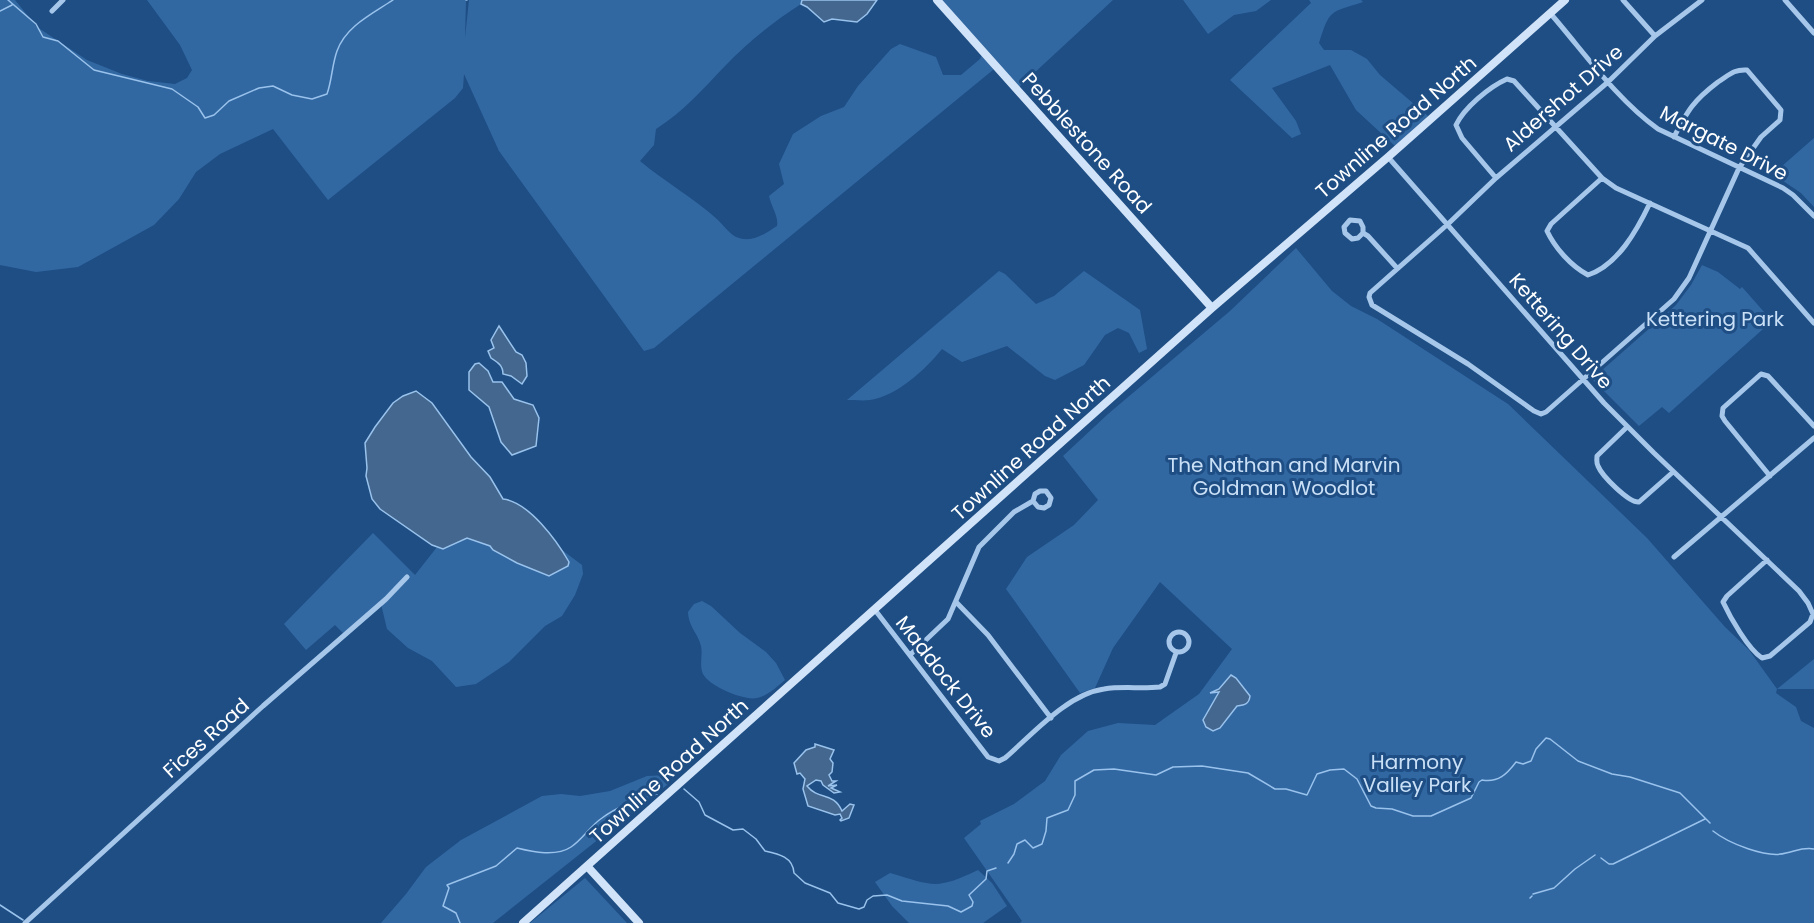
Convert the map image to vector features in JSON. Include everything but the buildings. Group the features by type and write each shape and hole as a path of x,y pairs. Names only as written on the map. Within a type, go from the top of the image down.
{"main road":[{"name":"Pebblestone Road","path":"937,0 1212,308"},
{"name":"Townline Road North","path":"523,923 1212,308 1388,157 1565,0"},
{"path":"587,866 639,923"}],"street":[{"path":"52,11 63,0"},
{"path":"1623,0 1655,36"},
{"name":"Aldershot Drive","path":"1582,379 1546,412 1540,414 1468,364 1372,305 1370,293 1554,126 1608,81 1655,36 1702,0"},
{"path":"1785,0 1814,33"},
{"name":"Margate Drive","path":"1550,13 1608,81 1649,123 1783,188 1814,216"},
{"path":"1582,379 1674,299 1689,278 1739,168 1761,136 1780,120 1781,110 1747,70 1736,69 1698,97 1688,110 1674,137"},
{"path":"1496,178 1462,138 1456,125 1460,116 1473,103 1507,79 1514,81 1602,178 1616,188 1748,248 1814,323"},
{"name":"Kettering Drive","path":"1388,157 1582,379 1627,427 1767,560"},
{"path":"1602,178 1551,224 1547,231 1554,244 1580,270 1588,274 1602,267 1631,240 1650,204"},
{"path":"1363,232 1397,268"},
{"path":"1770,476 1725,422 1722,416 1723,408 1761,374 1768,376 1814,426"},
{"path":"1627,427 1597,456 1597,460 1600,471 1628,499 1639,502 1673,472"},
{"path":"1674,557 1720,517 1744,500 1814,438"},
{"path":"910,655 948,619 980,547 1014,512 1033,501"},
{"path":"1767,560 1799,591 1813,614 1810,622 1770,656 1762,658 1757,655 1741,633 1723,602 1767,560"},
{"name":"Fices Road","path":"25,923 263,706 386,599 407,577"},
{"path":"956,602 987,635 1051,718 1075,699 1092,691 1112,688 1160,687 1165,684 1176,653"},
{"name":"Maddock Drive","path":"875,610 988,757 999,761 1005,758 1051,718"}],"green space":[{"path":"0,0 15,0 37,27 87,60 122,74 148,81 175,84 187,78 192,70 180,45 147,0 466,0 465,38 469,0 802,0 801,4 771,25 734,57 684,108 656,129 654,145 640,161 709,212 733,235 749,239 777,226 777,219 769,196 784,184 779,164 793,134 821,116 844,107 858,86 891,49 900,44 936,57 943,75 961,75 980,59 984,51 937,0 1113,0 1019,87 999,65 654,348 644,351 499,151 464,74 463,88 455,98 328,200 273,129 220,154 196,172 179,199 154,225 78,267 36,272 0,265"},
{"path":"1183,0 1271,0 1256,11 1234,15 1208,34"},
{"path":"1309,0 1361,0 1363,2 1332,14 1319,43 1324,50 1351,50 1367,59 1380,75 1428,116 1395,146 1356,110 1330,65 1272,88 1296,121 1301,134 1292,138 1230,80 1311,3"},
{"path":"1814,138 1814,207 1801,193 1773,174"},
{"path":"1296,248 1332,291 1351,306 1377,319 1508,404 1647,538 1725,627 1749,650 1777,689 1776,693 1796,707 1801,721 1814,728 1814,923 1020,923 1022,921 964,838 981,824 980,821 1014,804 1045,781 1061,755 1088,731 1118,723 1155,725 1199,694 1232,649 1160,582 1113,648 1095,688 1080,693 1006,589 1027,557 1074,525 1098,500 1063,456 1108,414 1230,311"},
{"name":"Kettering Park","path":"1702,265 1718,272 1740,289 1742,287 1772,321 1669,413 1662,407 1639,426 1592,379 1676,305"},
{"path":"999,271 1036,304 1054,296 1084,271 1140,310 1147,349 1139,353 1129,333 1118,328 1105,335 1084,365 1055,380 1045,376 1007,346 962,362 942,349 919,373 890,393 870,400 847,400"},
{"path":"373,533 415,575 437,547 443,549 467,538 491,546 569,562 562,550 582,565 583,574 575,595 562,616 545,626 509,662 476,684 456,687 432,661 408,648 387,629 381,604 344,634 335,625 306,650 284,624"},
{"path":"702,601 766,652 776,663 785,680 772,691 757,698 751,698 727,692 707,679 702,671 701,646 688,612 694,604"},
{"path":"1814,659 1814,689 1777,689"},
{"path":"669,775 674,777 672,781 493,923 381,923 426,867 461,840 542,796 561,794 580,796 610,791 647,776"},
{"path":"978,870 992,883 1007,906 983,923 909,923 892,906 875,882 890,873 935,884 953,881"},
{"path":"585,878 627,923 530,923"}],"shaded area":[{"path":"802,0 877,0 867,14 857,22 832,19 824,22 801,4"},
{"path":"499,326 526,363 527,376 522,384 511,376 503,374 501,366 491,358 488,351 494,348 491,340"},
{"path":"479,363 488,371 493,382 502,382 514,399 533,405 539,418 536,446 512,455 501,442 489,407 469,390 469,372 475,364"},
{"path":"416,391 432,403 471,457 490,477 503,499 523,507 550,534 564,553 569,562 568,566 549,576 517,563 490,546 467,538 443,549 432,545 380,509 372,499 366,476 365,443 393,403"},
{"path":"1231,675 1250,696 1249,701 1237,706 1220,728 1213,731 1206,727 1203,720 1219,692 1210,693 1219,689"},
{"path":"815,744 834,750 830,759 833,763 832,772 829,775 832,781 836,781 828,786 837,785 831,788 840,792 834,793 821,781 816,780 807,786 812,791 830,798 842,811 850,804 854,805 849,818 841,821 840,814 835,815 808,806 803,789 805,779 800,773 797,774 794,763 806,750 815,747"}],"waterway":[{"path":"8,0 36,24 43,37 58,41 94,70 172,89 198,107 205,118 214,115 229,101 259,88 273,86 292,95 312,99 327,94 335,56 341,42 360,21 393,0"},
{"path":"0,11 12,5"},
{"path":"1008,863 1017,844 1025,840 1033,848 1042,844 1047,818 1068,810 1075,795 1075,781 1094,770 1114,769 1156,775 1173,767 1202,766 1248,773 1275,789 1286,789 1307,795 1317,774 1344,769 1357,779 1371,806 1392,809 1413,816 1431,816 1471,798 1482,780 1497,779 1502,777 1516,762 1523,764 1531,761 1536,749 1546,738 1578,761 1612,774 1630,777 1680,793 1710,823"},
{"path":"684,789 699,802 705,815 733,830 743,829 756,839 765,851 788,860 794,873 805,883 830,893 838,903 859,909 864,907 867,900 873,896 887,895 902,901 948,906 961,912 972,906 973,902 969,895 986,879 987,871 996,868"},
{"path":"460,923 456,913 443,906 449,888 447,885 496,866 517,848 544,853 565,850 575,844 608,814 628,803 657,794"},
{"path":"1601,858 1613,864 1705,819"},
{"path":"1713,831 1738,845 1769,854 1814,849"},
{"path":"1533,894 1554,888 1595,855"},
{"path":"0,905 23,920"}],"park label":[{"name":"The Nathan and Marvin Goldman Woodlot","path":"1284,476"},
{"name":"Harmony Valley Park","path":"1417,774"}]}
